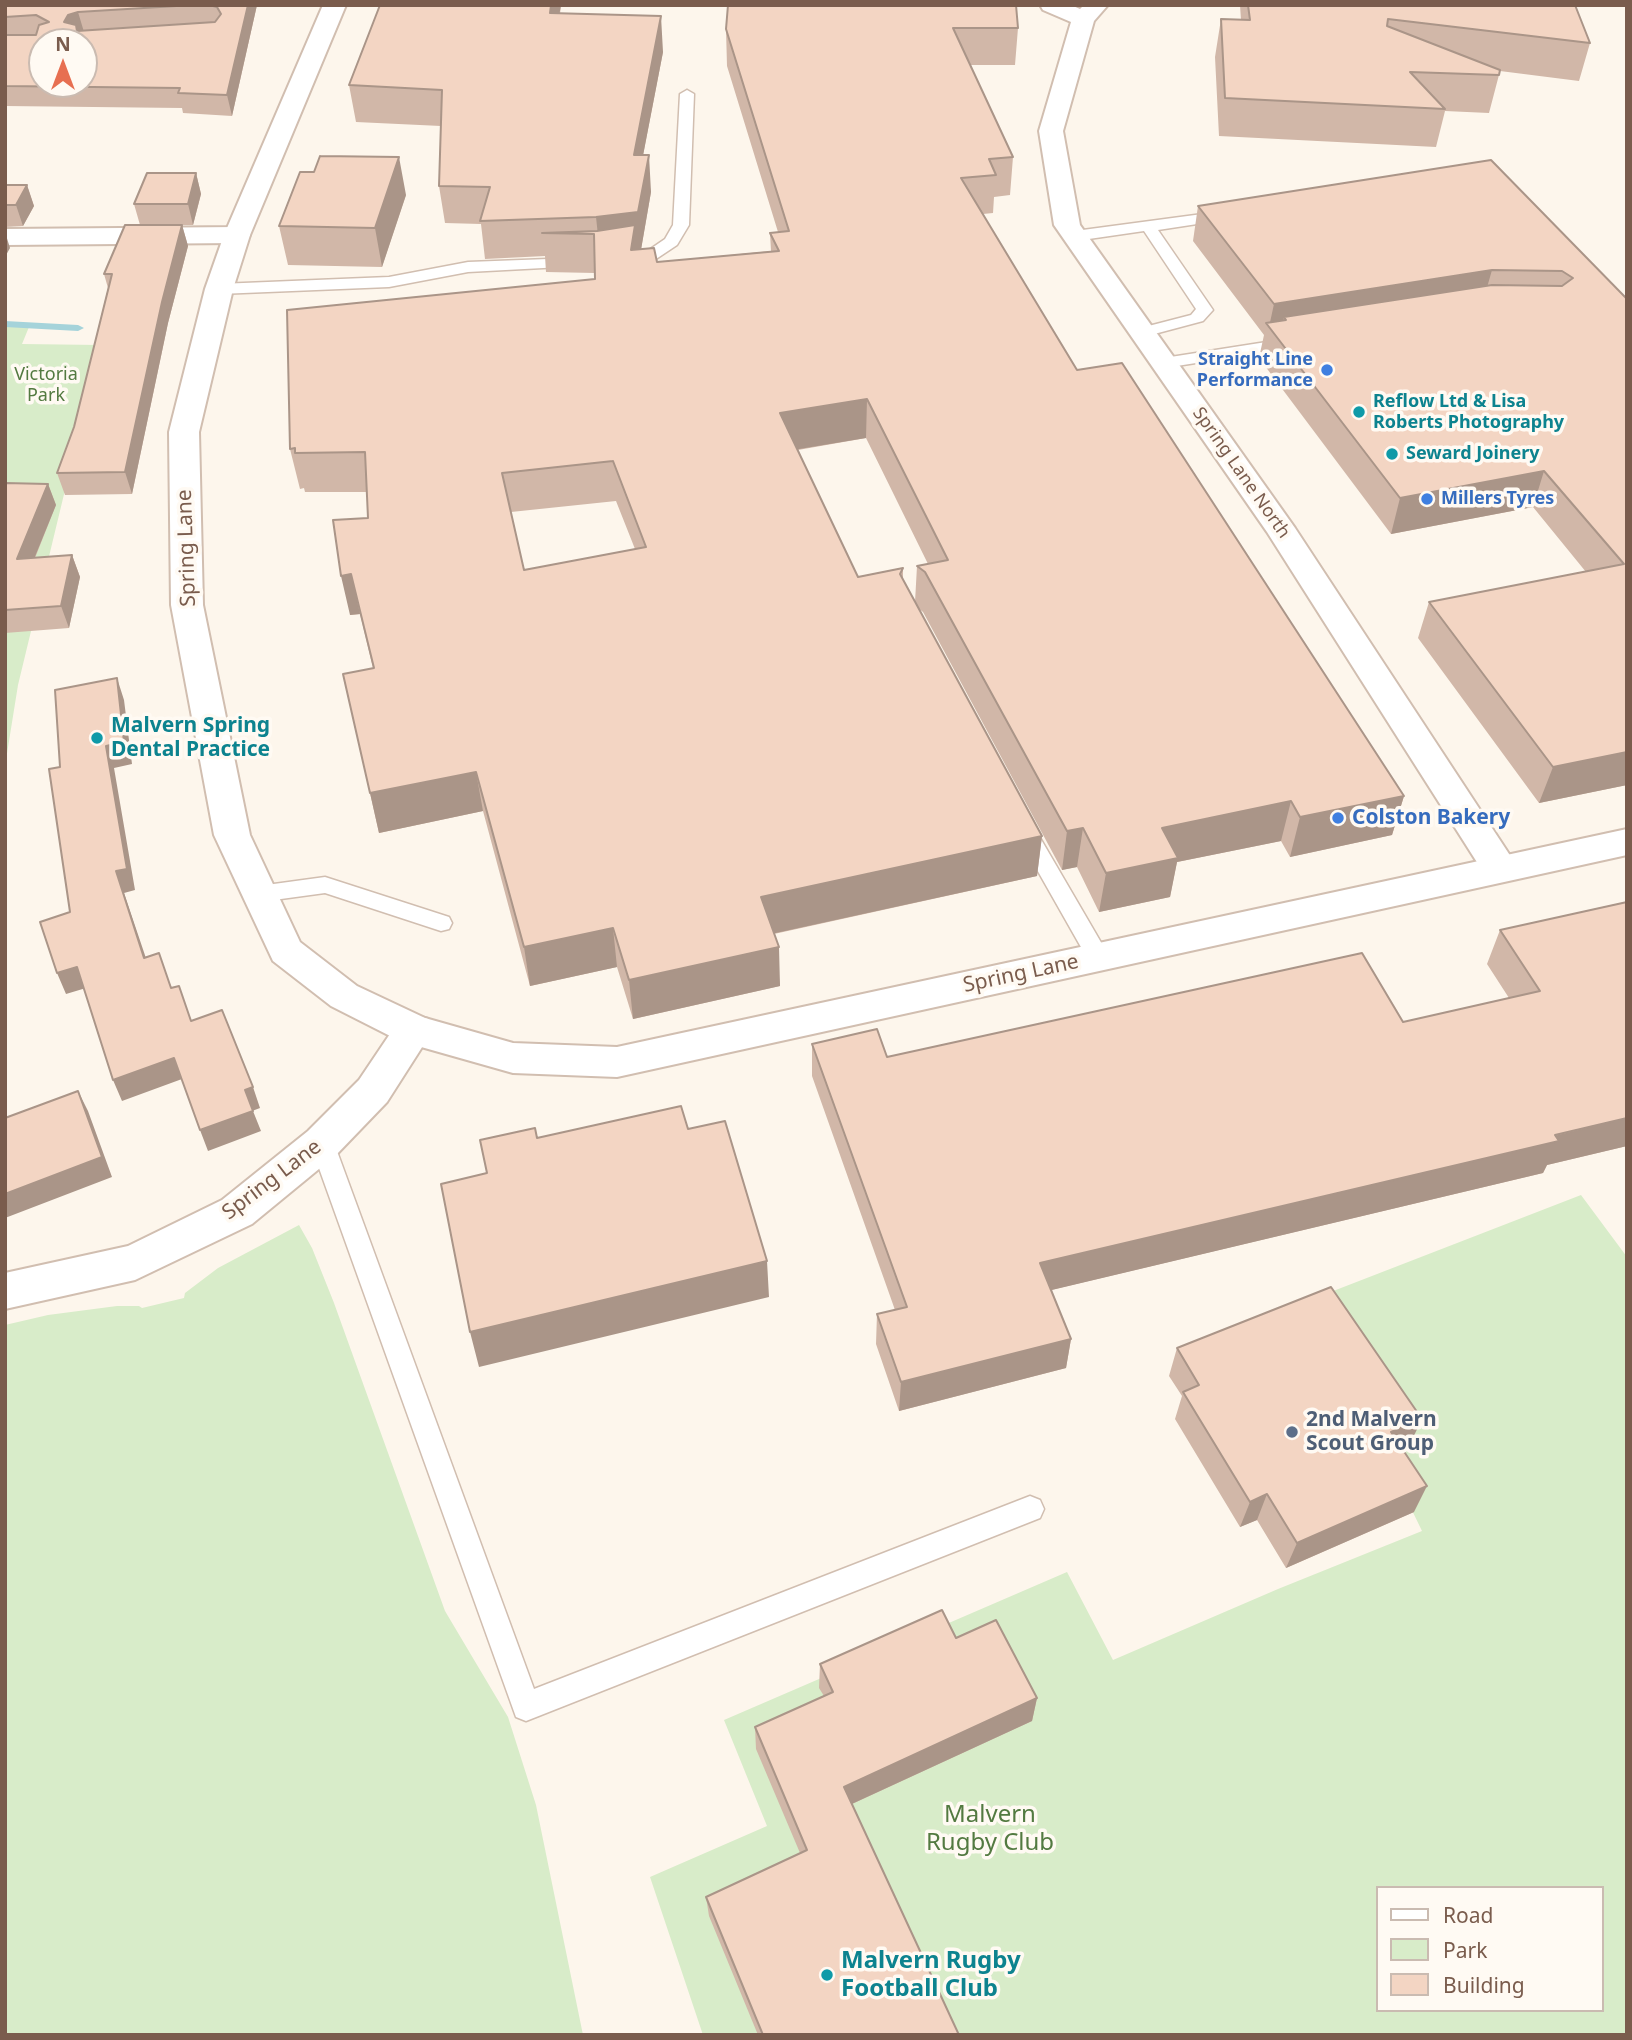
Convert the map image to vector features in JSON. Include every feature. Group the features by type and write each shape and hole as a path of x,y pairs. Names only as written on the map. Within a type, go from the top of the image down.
{"street":[{"name":"Spring Lane","path":"335,5 237,235 219,289 184,432 187,605 232,835 286,951 344,996 414,1030 513,1058 617,1062 1627,842"},
{"name":"Spring Lane North","path":"1051,5 1090,12 1051,131 1067,225 1280,528 1500,869"},
{"path":"5,237 79,225 237,235"},
{"name":"Spring Lane","path":"5,1291 135,1262 237,1212 322,1143 373,1091 414,1030"}],"lane":[{"path":"613,260 650,256 671,242 681,226 687,94"},
{"path":"1075,236 1244,213"},
{"path":"1143,332 1197,318 1205,310 1147,226"},
{"path":"219,289 389,282 468,267 587,262"},
{"path":"1164,363 1302,341"},
{"path":"1014,807 1098,957"},
{"path":"259,894 325,885 441,923"},
{"path":"322,1143 526,1707 1030,1509"}],"green space":[{"name":"Victoria Park","path":"5,326 29,327 22,344 100,345 18,685 5,766"},
{"name":"Malvern Rugby Club","path":"1581,1195 1627,1257 1627,2035 703,2035 650,1877 767,1826 724,1720 1067,1572 1113,1660 1422,1531 1310,1300"},
{"path":"299,1225 312,1248 334,1303 445,1611 508,1717 536,1805 583,2035 5,2035 5,1325 48,1315 117,1306 142,1308 184,1298 185,1293 218,1268"}],"building":[{"path":"5,5 193,5 78,12 68,15 64,22 76,25 76,28 38,28 39,25 49,22 36,15 5,17"},
{"path":"209,5 248,5 227,95 178,93 180,88 98,87 98,30 215,22 221,14 217,7"},
{"path":"380,5 551,5 550,13 661,16 634,155 649,155 638,212 596,217 480,221 490,187 439,186 442,90 349,85"},
{"path":"728,5 1016,5 1018,28 953,28 1013,157 989,159 996,175 961,178 1077,370 1122,363 1404,796 1300,817 1291,801 1162,828 1178,858 1106,873 1083,828 1067,831 925,572 917,566 948,560 867,399 780,413 858,577 903,568 900,574 1042,836 761,897 779,947 629,980 613,928 524,947 476,772 370,793 343,674 374,668 351,574 341,576 333,520 368,518 365,452 295,453 295,448 290,449 287,310 595,279 594,234 542,233 597,231 635,225 631,250 654,248 657,262 779,251 770,233 789,231 726,29","holes":["613,461 646,547 524,570 502,473"]},
{"path":"1248,5 1575,5 1590,43 1388,19 1387,26 1500,70 1499,75 1410,72 1445,109 1225,98 1221,19 1250,20"},
{"path":"5,35 28,35 28,86 5,86"},
{"path":"320,156 399,157 375,228 279,226 300,172 314,172"},
{"path":"1491,160 1627,299 1627,752 1553,767 1429,602 1624,564 1544,471 1400,498 1266,323 1286,320 1284,317 1492,285 1562,286 1573,278 1562,271 1492,270 1274,304 1198,206"},
{"path":"147,173 196,173 188,204 134,204"},
{"path":"5,185 27,185 16,205 5,205"},
{"path":"125,225 182,225 162,302 125,472 57,473 74,427 112,274 104,274"},
{"path":"5,483 48,484 17,559 72,555 61,606 5,610"},
{"path":"117,678 124,742 106,746 127,869 116,871 144,958 159,953 171,988 179,986 191,1021 222,1010 253,1087 245,1090 253,1111 200,1130 174,1058 113,1080 77,967 57,973 40,922 70,912 49,769 60,767 55,690"},
{"path":"1627,902 1627,1118 1555,1135 1559,1141 1040,1263 1071,1339 901,1382 877,1314 907,1307 812,1044 877,1029 887,1057 1362,953 1403,1022 1540,991 1500,930"},
{"path":"78,1091 102,1157 5,1194 5,1118"},
{"path":"681,1106 688,1129 725,1121 767,1261 470,1332 441,1184 487,1173 480,1140 535,1128 537,1138"},
{"name":"2nd Malvern Scout Group","path":"1331,1287 1422,1419 1391,1432 1427,1486 1297,1543 1267,1494 1250,1502 1183,1392 1199,1385 1177,1348"},
{"path":"942,1610 956,1638 996,1620 1037,1698 844,1787 959,2035 763,2035 706,1897 807,1850 755,1727 833,1692 820,1664"}],"waterway":[{"path":"5,324 78,328"}],"place":[{"name":"Straight Line Performance","path":"1327,370"},
{"name":"Reflow Ltd & Lisa Roberts Photography","path":"1359,412"},
{"name":"Seward Joinery","path":"1392,454"},
{"name":"Millers Tyres","path":"1427,499"},
{"name":"Malvern Spring Dental Practice","path":"97,738"},
{"name":"Colston Bakery","path":"1338,818"},
{"name":"2nd Malvern Scout Group","path":"1292,1432"},
{"name":"Malvern Rugby Football Club","path":"827,1975"}]}
